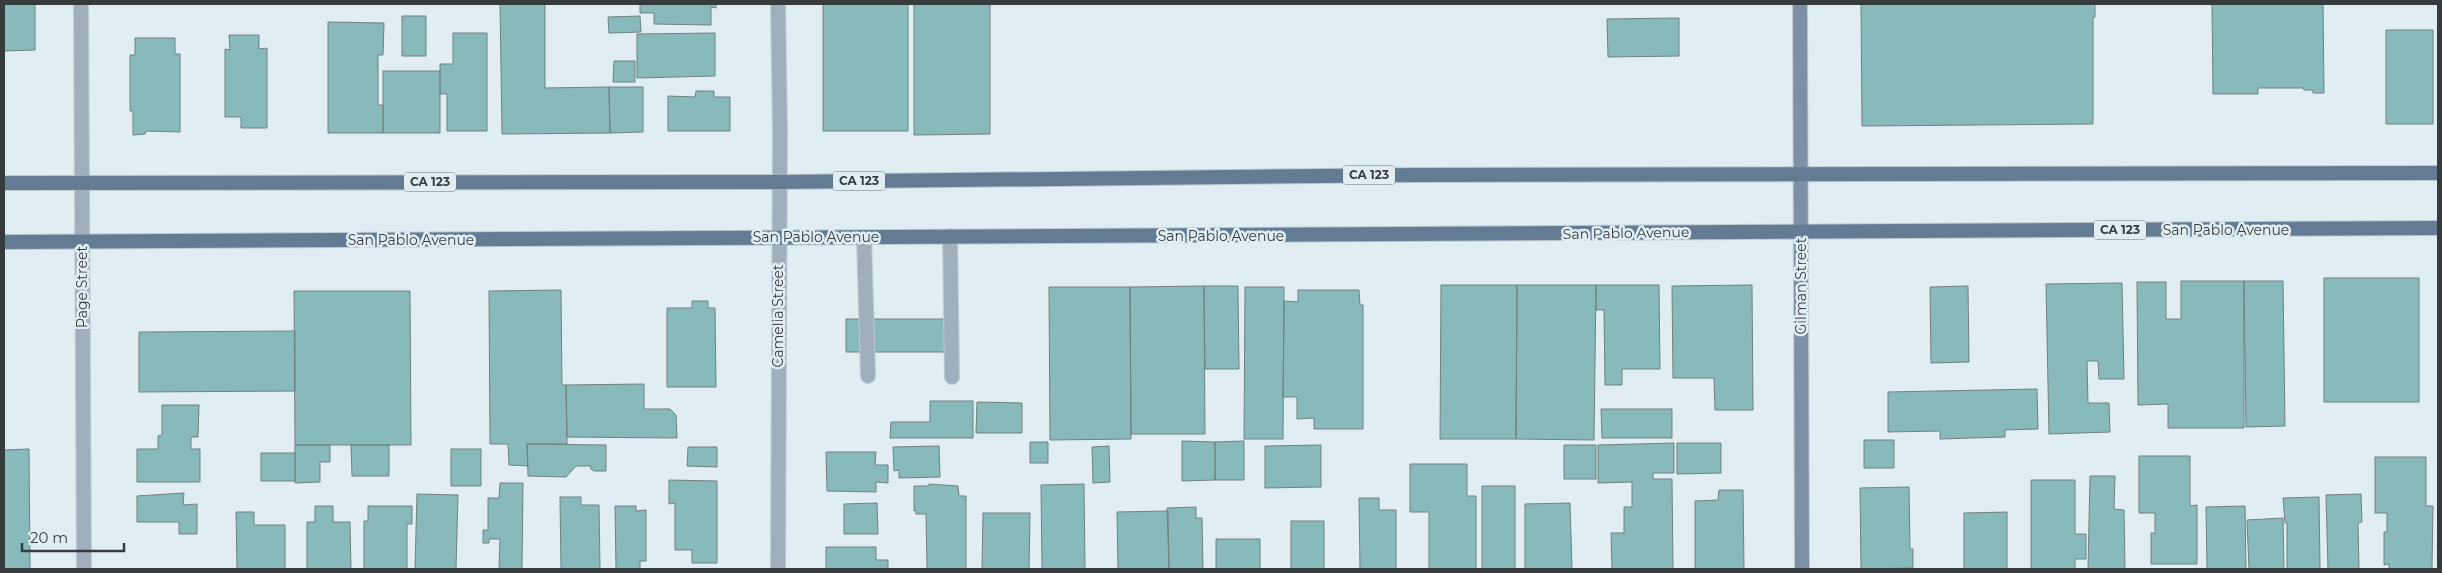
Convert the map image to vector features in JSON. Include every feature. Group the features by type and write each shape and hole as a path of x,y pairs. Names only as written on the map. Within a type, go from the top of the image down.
{"main road":[{"name":"Gilman Street","path":"1800,4 1802,569"},
{"name":"CA 123","path":"4,183 779,182 1416,174 2438,174"},
{"name":"San Pablo Avenue","path":"4,242 2438,228"}],"street":[{"name":"Page Street","path":"81,4 84,569"},
{"name":"Camelia Street","path":"778,4 778,569"},
{"path":"950,236 952,377"},
{"path":"864,237 868,376"}],"building":[{"path":"4,4 35,4 35,50 4,51"},
{"path":"500,4 545,4 545,88 609,87 610,133 502,134"},
{"path":"640,4 716,4 716,8 711,7 711,25 654,24 654,13 640,13"},
{"path":"823,4 908,4 908,131 823,131"},
{"path":"914,4 990,4 990,134 914,135"},
{"path":"1861,4 2095,4 2095,17 2093,17 2093,124 1862,126"},
{"path":"2212,4 2323,4 2324,93 2313,93 2313,90 2304,90 2303,88 2258,88 2258,94 2213,94"},
{"path":"402,16 426,16 426,56 402,56"},
{"path":"640,16 641,32 609,33 608,17"},
{"path":"1679,18 1679,56 1608,57 1607,19"},
{"path":"328,22 384,23 383,55 378,55 378,105 383,105 383,133 328,133"},
{"path":"2386,30 2433,30 2433,124 2386,124"},
{"path":"453,33 487,33 487,131 447,131 447,94 440,94 440,64 453,64"},
{"path":"715,33 715,76 637,78 637,34"},
{"path":"229,35 259,35 259,49 267,48 267,128 241,128 241,117 225,117 225,49 230,50"},
{"path":"135,38 175,38 175,54 180,54 180,132 146,131 145,134 133,135 133,111 130,111 130,55 135,55"},
{"path":"614,61 635,61 635,82 613,82"},
{"path":"383,71 440,71 440,133 383,133"},
{"path":"609,87 643,87 643,132 610,133"},
{"path":"696,91 714,91 714,97 730,97 730,131 668,131 668,96 695,97"},
{"path":"2324,278 2419,278 2419,402 2324,402"},
{"path":"2181,281 2244,281 2244,428 2168,428 2168,404 2138,405 2137,282 2166,282 2166,319 2181,319"},
{"path":"2244,281 2283,281 2285,426 2246,427"},
{"path":"2122,283 2124,379 2099,379 2098,361 2087,361 2088,403 2109,403 2110,432 2049,434 2046,284"},
{"path":"1441,285 1517,285 1516,439 1440,439"},
{"path":"1517,285 1596,285 1594,440 1516,439"},
{"path":"1596,285 1659,285 1660,369 1622,369 1622,385 1605,385 1604,310 1596,310"},
{"path":"1752,285 1753,410 1715,410 1714,378 1673,378 1672,286"},
{"path":"1204,286 1238,286 1239,369 1205,369"},
{"path":"1204,286 1205,434 1131,434 1130,287"},
{"path":"1968,286 1969,362 1931,363 1930,287"},
{"path":"1049,287 1130,287 1131,439 1050,440"},
{"path":"1245,287 1284,287 1283,439 1244,439"},
{"path":"561,290 562,385 566,385 567,444 527,444 528,466 509,465 508,444 490,444 489,291"},
{"path":"1298,290 1359,290 1360,305 1363,305 1363,429 1314,429 1314,418 1297,419 1297,397 1283,397 1284,301 1298,302"},
{"path":"294,291 410,291 411,445 295,445"},
{"path":"692,301 708,301 708,308 715,308 716,387 667,387 667,308 692,308"},
{"path":"846,319 958,319 958,352 846,352"},
{"path":"295,331 295,391 139,392 139,332"},
{"path":"644,384 644,409 670,409 676,415 677,438 567,437 566,385"},
{"path":"2037,389 2038,429 2005,430 2005,437 1940,439 1940,431 1888,432 1888,392"},
{"path":"930,401 973,401 973,438 890,438 891,422 930,422"},
{"path":"977,402 1022,403 1022,433 976,433"},
{"path":"162,405 199,405 198,437 191,437 191,449 200,449 200,482 137,482 137,449 158,449 158,436 162,435"},
{"path":"1601,409 1672,409 1672,438 1602,438"},
{"path":"1864,440 1894,440 1894,468 1864,468"},
{"path":"1182,441 1215,442 1215,480 1182,481"},
{"path":"1244,441 1244,480 1215,480 1215,442"},
{"path":"1030,442 1048,442 1048,463 1030,463"},
{"path":"1674,443 1674,473 1653,473 1653,479 1672,479 1673,569 1612,569 1611,533 1624,533 1624,507 1632,507 1632,482 1598,483 1598,445"},
{"path":"1677,443 1721,443 1721,473 1677,474"},
{"path":"527,444 606,445 606,471 594,471 590,466 576,466 566,477 528,476"},
{"path":"295,445 330,445 330,462 320,462 320,482 295,483"},
{"path":"351,445 389,445 389,476 352,476"},
{"path":"1321,445 1321,487 1265,488 1265,446"},
{"path":"1564,445 1596,445 1596,479 1564,479"},
{"path":"939,446 940,477 899,478 899,470 894,471 893,447"},
{"path":"1109,446 1110,482 1093,483 1092,447"},
{"path":"688,447 717,447 717,467 687,466"},
{"path":"29,449 30,569 4,569 4,450"},
{"path":"451,449 481,449 481,486 451,486"},
{"path":"826,452 876,452 875,465 888,465 888,483 876,482 876,492 827,491"},
{"path":"261,453 295,453 295,481 261,481"},
{"path":"2139,456 2190,456 2190,506 2197,505 2197,564 2151,564 2151,533 2155,533 2155,513 2139,513"},
{"path":"2375,457 2426,457 2426,506 2433,506 2432,569 2389,569 2389,564 2384,565 2384,532 2387,532 2387,513 2375,513"},
{"path":"1410,464 1467,464 1467,496 1476,496 1476,569 1429,569 1429,512 1410,512"},
{"path":"2090,476 2115,476 2114,509 2124,510 2125,569 2088,569"},
{"path":"669,480 717,481 717,563 692,563 692,550 675,550 675,503 669,504"},
{"path":"2031,480 2075,480 2075,534 2086,534 2086,559 2075,559 2075,569 2031,569"},
{"path":"500,483 523,483 522,569 499,569 500,539 489,539 489,543 483,543 483,530 488,530 488,498 499,498"},
{"path":"929,484 958,486 959,496 966,496 966,569 927,569 926,514 916,514 916,510 914,511 914,486 929,486"},
{"path":"1084,484 1085,569 1042,569 1041,485"},
{"path":"1482,486 1515,486 1515,569 1482,569"},
{"path":"1909,487 1910,549 1913,549 1913,568 1861,569 1860,488"},
{"path":"1719,490 1743,490 1744,569 1695,569 1695,501 1718,500"},
{"path":"184,493 183,505 197,504 197,534 179,534 179,522 137,522 137,496"},
{"path":"417,494 458,495 456,569 415,569"},
{"path":"2361,494 2362,522 2358,523 2359,569 2328,569 2326,495"},
{"path":"560,497 581,497 581,505 599,505 600,569 561,569"},
{"path":"2319,497 2320,569 2287,569 2287,523 2285,523 2283,498"},
{"path":"1359,498 1379,498 1379,510 1396,510 1396,569 1360,569"},
{"path":"877,503 878,534 844,534 844,504"},
{"path":"1570,503 1572,569 1525,569 1525,504"},
{"path":"315,506 333,506 333,522 350,522 351,569 307,569 307,522 315,522"},
{"path":"368,506 412,506 412,524 407,524 407,569 364,569 364,521 368,521"},
{"path":"615,506 636,506 636,511 646,510 646,561 640,561 640,569 616,569"},
{"path":"2245,506 2246,569 2207,569 2206,507"},
{"path":"1196,507 1196,518 1202,518 1203,569 1169,569 1167,508"},
{"path":"1168,511 1169,569 1118,569 1117,512"},
{"path":"236,512 254,512 254,525 285,525 285,569 237,569"},
{"path":"2007,512 2007,569 1964,569 1964,513"},
{"path":"983,513 1030,513 1029,569 982,569"},
{"path":"2283,518 2284,569 2249,569 2247,520"},
{"path":"1291,521 1324,521 1324,569 1291,569"},
{"path":"1216,539 1260,539 1260,569 1216,569"},
{"path":"826,547 876,547 876,560 888,560 888,569 826,569"}]}
